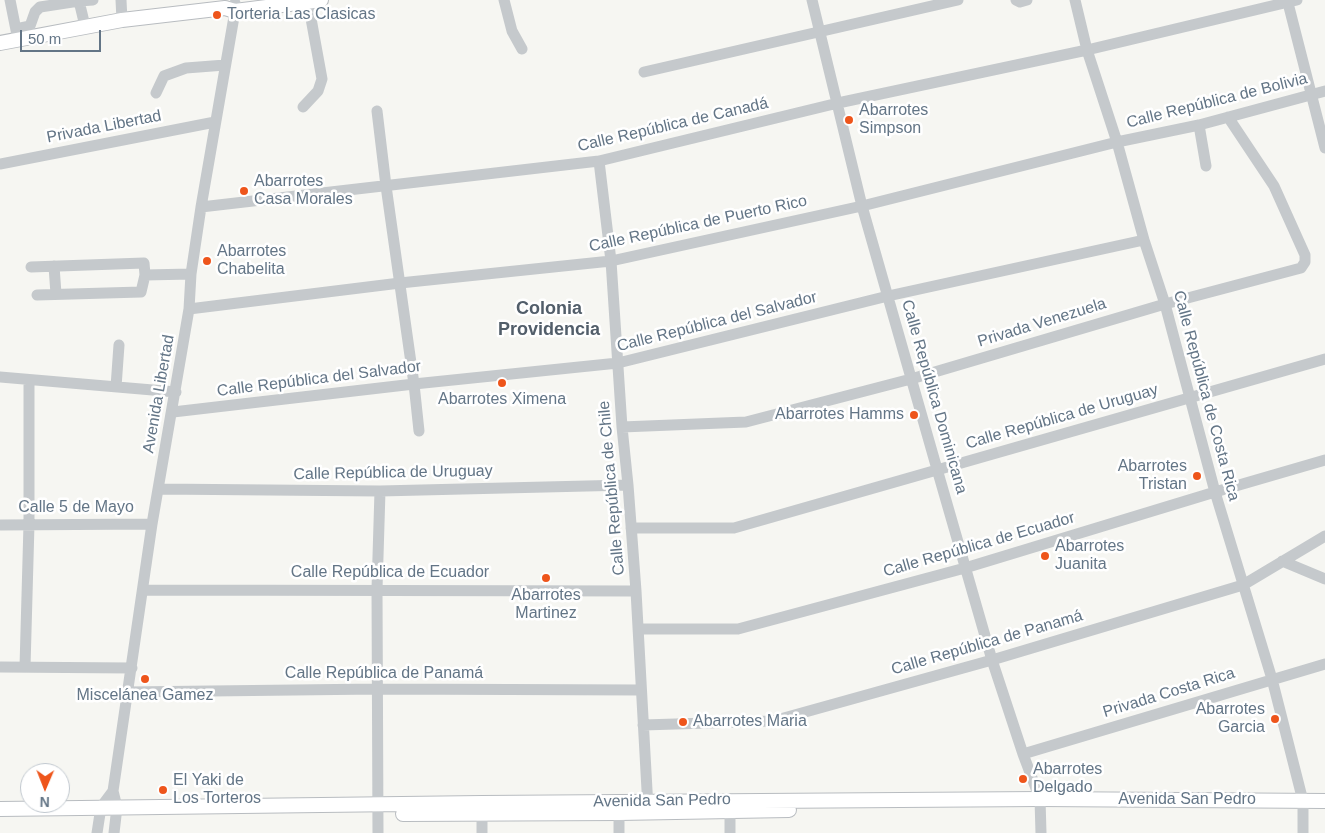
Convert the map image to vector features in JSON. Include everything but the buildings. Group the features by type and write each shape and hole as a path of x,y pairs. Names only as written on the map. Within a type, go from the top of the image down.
{"main road":[{"path":"0,44 17,34 31,31 85,26 236,5 315,1"},
{"name":"Avenida San Pedro","path":"0,808 117,811 1040,803 1303,805 1325,801"},
{"name":"Avenida San Pedro","path":"1303,805 1325,810"},
{"name":"Avenida San Pedro","path":"0,816 100,811"}],"street":[{"path":"10,0 17,34"},
{"path":"31,31 34,12 40,7 93,0"},
{"path":"121,0 122,20"},
{"path":"504,0 512,32 522,49"},
{"name":"Calle República Dominicana","path":"812,0 862,206 911,379 992,660 1040,803 1041,833"},
{"path":"644,72 958,0"},
{"name":"Calle República de Costa Rica","path":"1075,0 1087,50 1117,142 1144,240 1165,304 1215,492 1272,679 1303,805 1303,833"},
{"path":"79,1 85,26"},
{"path":"303,107 318,90 322,79 315,1"},
{"path":"1293,1 1325,148"},
{"name":"Calle República de Canadá","path":"201,207 599,161 838,103 1087,50 1293,1"},
{"name":"Avenida Libertad","path":"114,833 117,811 113,791 144,590 152,524 173,412 189,310 191,274 201,207 236,5"},
{"path":"156,93 164,76 186,68 225,65"},
{"name":"Calle República de Bolivia","path":"1117,142 1228,118 1325,91"},
{"path":"377,110 419,431"},
{"name":"Privada Venezuela","path":"622,427 746,422 911,379 1165,304 1301,268 1305,262 1305,255 1274,186 1228,118"},
{"name":"Privada Libertad","path":"0,164 215,122"},
{"path":"1199,125 1206,166"},
{"name":"Calle República de Puerto Rico","path":"189,310 400,283 611,261 862,206 1117,142"},
{"name":"Calle República de Chile","path":"599,161 611,261 622,427 628,485 648,807"},
{"name":"Calle República del Salvador","path":"173,412 618,363 888,296 1144,240"},
{"path":"31,267 144,263 146,275 141,292 37,295"},
{"path":"54,266 56,294"},
{"path":"146,275 191,274"},
{"path":"116,387 119,344"},
{"name":"Calle República de Uruguay","path":"631,528 734,528 1325,360"},
{"path":"0,378 176,392"},
{"path":"25,667 29,524 29,380"},
{"name":"Calle República de Ecuador","path":"638,629 738,629 965,568 1325,460"},
{"name":"Calle República de Uruguay","path":"158,489 380,491 628,485"},
{"path":"378,833 377,589 380,491"},
{"name":"Calle 5 de Mayo","path":"0,525 152,524"},
{"name":"Calle República de Panamá","path":"643,725 773,722 992,660 1244,584 1325,536"},
{"path":"1282,561 1325,579"},
{"name":"Calle República de Ecuador","path":"144,590 636,591"},
{"name":"Privada Costa Rica","path":"1023,754 1325,664"},
{"path":"0,667 132,668"},
{"name":"Calle República de Panamá","path":"128,692 641,690"},
{"path":"97,833 100,811 113,791"},
{"path":"730,806 730,833"},
{"path":"482,808 482,833"},
{"path":"619,833 620,808"}],"place":[{"name":"Torteria Las Clasicas","path":"217,15"},
{"name":"Abarrotes Simpson","path":"849,120"},
{"name":"Abarrotes Casa Morales","path":"244,191"},
{"name":"Abarrotes Chabelita","path":"207,261"},
{"name":"Abarrotes Ximena","path":"502,383"},
{"name":"Abarrotes Hamms","path":"914,415"},
{"name":"Abarrotes Tristan","path":"1197,476"},
{"name":"Abarrotes Juanita","path":"1045,556"},
{"name":"Abarrotes Martinez","path":"546,578"},
{"name":"Miscelánea Gamez","path":"145,679"},
{"name":"Abarrotes Garcia","path":"1275,719"},
{"name":"Abarrotes Maria","path":"683,722"},
{"name":"Abarrotes Delgado","path":"1023,779"},
{"name":"El Yaki de Los Torteros","path":"163,790"}],"district":[{"name":"Colonia Providencia","path":"549,319"}]}
